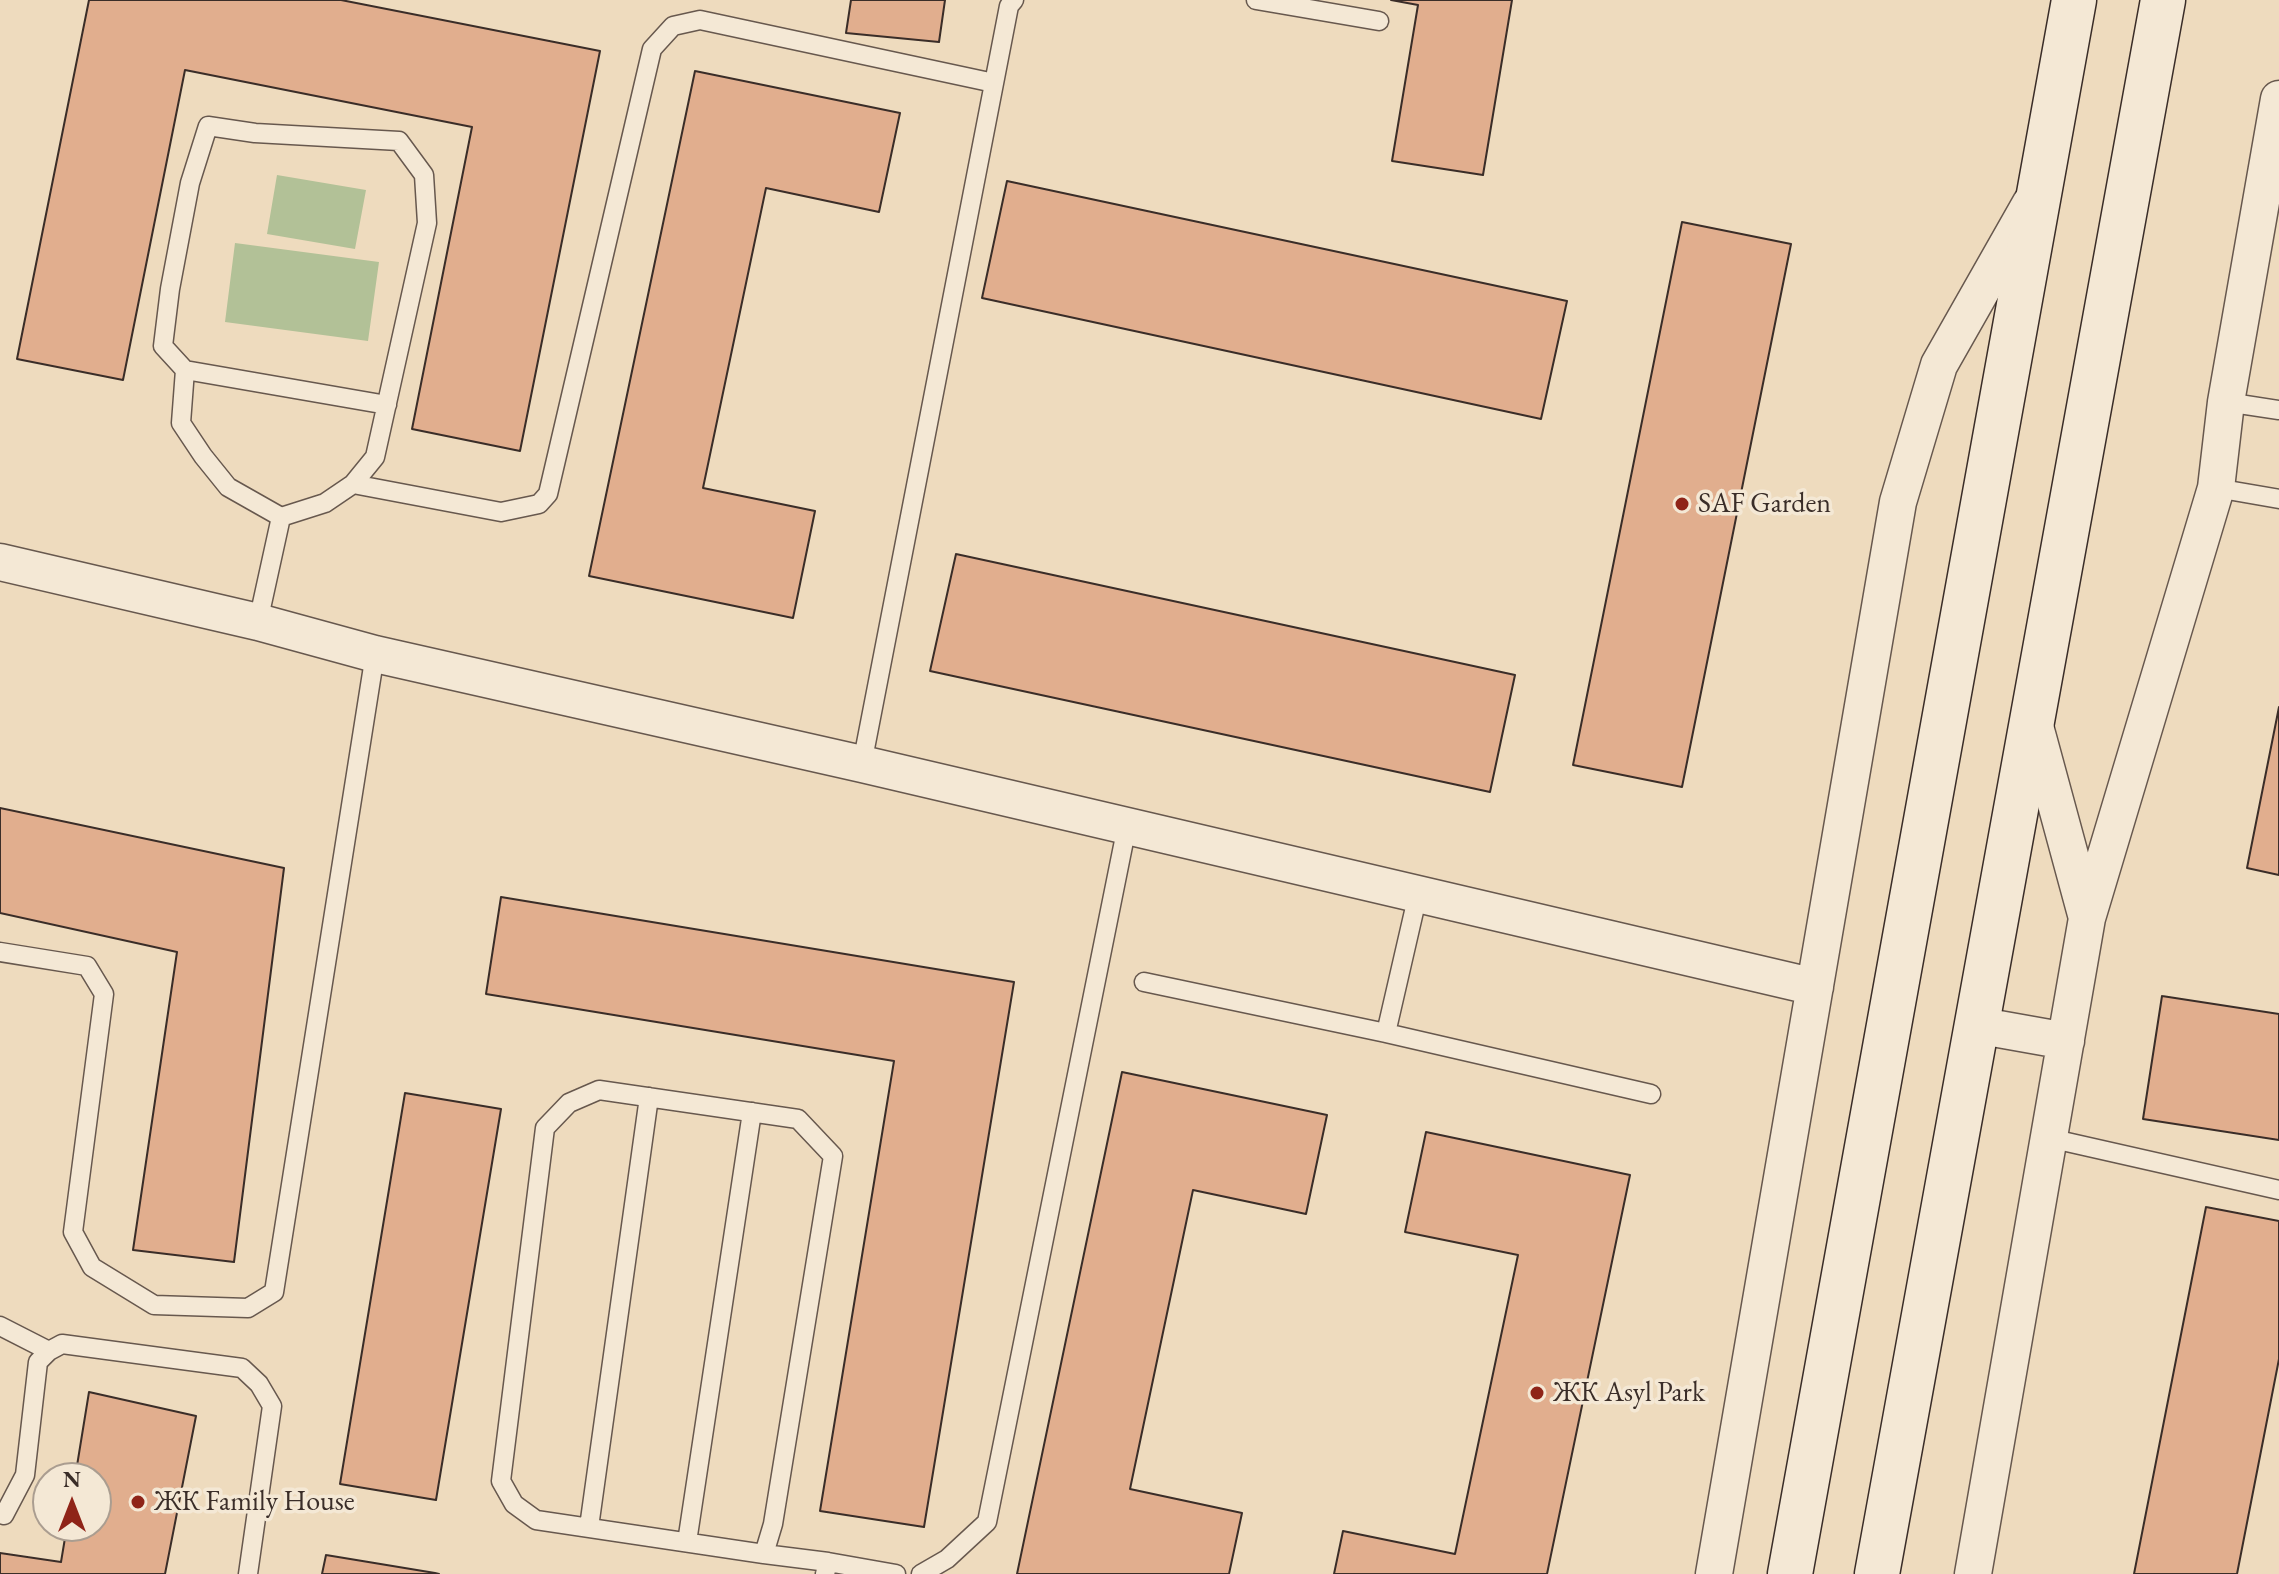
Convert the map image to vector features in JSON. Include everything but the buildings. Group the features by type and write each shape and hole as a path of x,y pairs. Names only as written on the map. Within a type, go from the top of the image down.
{"main road":[{"path":"1790,1574 2074,0"},
{"path":"1877,1574 2163,0"}],"street":[{"path":"1973,1574 2087,918 2216,488 2226,402 2279,99"},
{"path":"1714,1574 1898,502 1939,365 2038,192"},
{"path":"1,567 258,622 375,654 862,764 1815,987"},
{"path":"2032,715 2087,918"},
{"path":"1976,1025 2066,1041"}],"lane":[{"path":"862,764 1009,6 1014,0"},
{"path":"1256,0 1379,21"},
{"path":"353,484 501,512 539,504 548,494 652,49 673,26 700,20 994,83"},
{"path":"185,370 181,423 228,487 281,517 325,503 353,484 375,457 387,405 427,223 424,175 399,141 255,133 208,126 190,183 170,289 163,346 185,370 387,405"},
{"path":"2226,402 2279,410"},
{"path":"2216,488 2279,499"},
{"path":"258,622 281,517"},
{"path":"0,952 87,966 104,994 73,1232 92,1267 154,1305 248,1308 274,1292 375,654"},
{"path":"921,1574 947,1559 987,1522 1127,826"},
{"path":"1386,1033 1418,894"},
{"path":"1144,982 1386,1033 1651,1094"},
{"path":"764,1554 773,1524 833,1156 798,1119 599,1090 569,1103 545,1128 501,1481 514,1504 536,1520 764,1554 826,1568 896,1574"},
{"path":"589,1527 649,1097"},
{"path":"687,1542 752,1112"},
{"path":"2049,1138 2279,1190"},
{"path":"0,1326 49,1351"},
{"path":"0,1514 4,1515 25,1475 38,1362 49,1351 62,1344 242,1368 259,1384 272,1406 248,1574"}],"green space":[{"path":"277,175 366,190 355,249 267,234"},
{"path":"235,243 379,262 368,341 225,322"}],"place":[{"name":"SAF Garden","path":"1682,504"},
{"name":"ЖК Asyl Park","path":"1537,1393"},
{"name":"ЖК Family House","path":"138,1502"}]}
